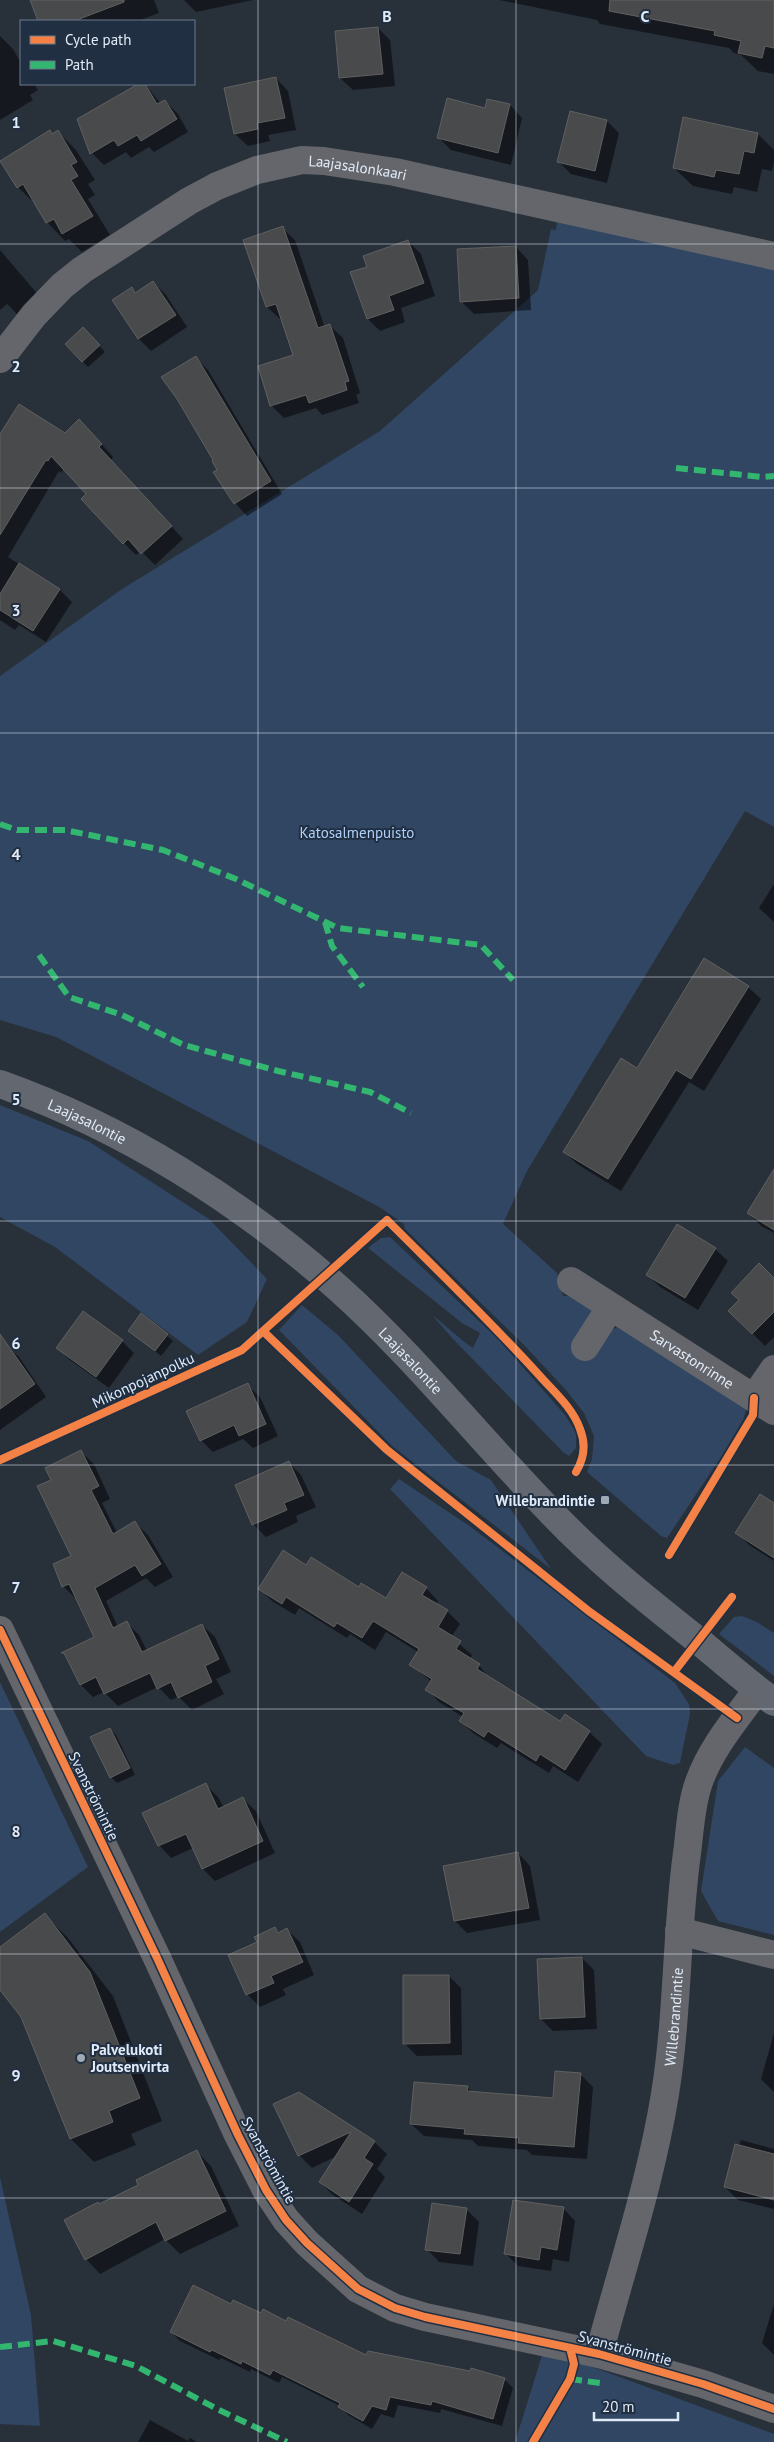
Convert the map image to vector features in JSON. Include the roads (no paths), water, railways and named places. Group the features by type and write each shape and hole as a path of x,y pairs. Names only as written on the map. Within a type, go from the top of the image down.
{"main road":[{"name":"Laajasalontie","path":"0,1084 79,1116 152,1155 211,1190 283,1242 339,1289 389,1338 584,1545 647,1602 766,1696"}],"street":[{"name":"Laajasalonkaari","path":"0,359 34,315 62,286 82,270 189,201 217,186 257,170 302,160 324,161 395,172 774,256"},
{"name":"Sarvastonrinne","path":"571,1281 610,1308 764,1405"},
{"path":"585,1347 610,1308"},
{"path":"764,1405 774,1369"},
{"name":"Svanströmintie","path":"0,1630 266,2190 286,2220 331,2266 377,2301 425,2317 599,2354 704,2384 774,2409"},
{"name":"Willebrandintie","path":"599,2354 655,2144 665,2093 674,2016 681,1896 693,1805 699,1782 711,1755 766,1696"},
{"path":"679,1931 774,1955"}],"place":[{"name":"Willebrandintie","path":"605,1500"},
{"name":"Palvelukoti Joutsenvirta","path":"81,2058"}],"park label":[{"name":"Katosalmenpuisto","path":"357,832"}]}
